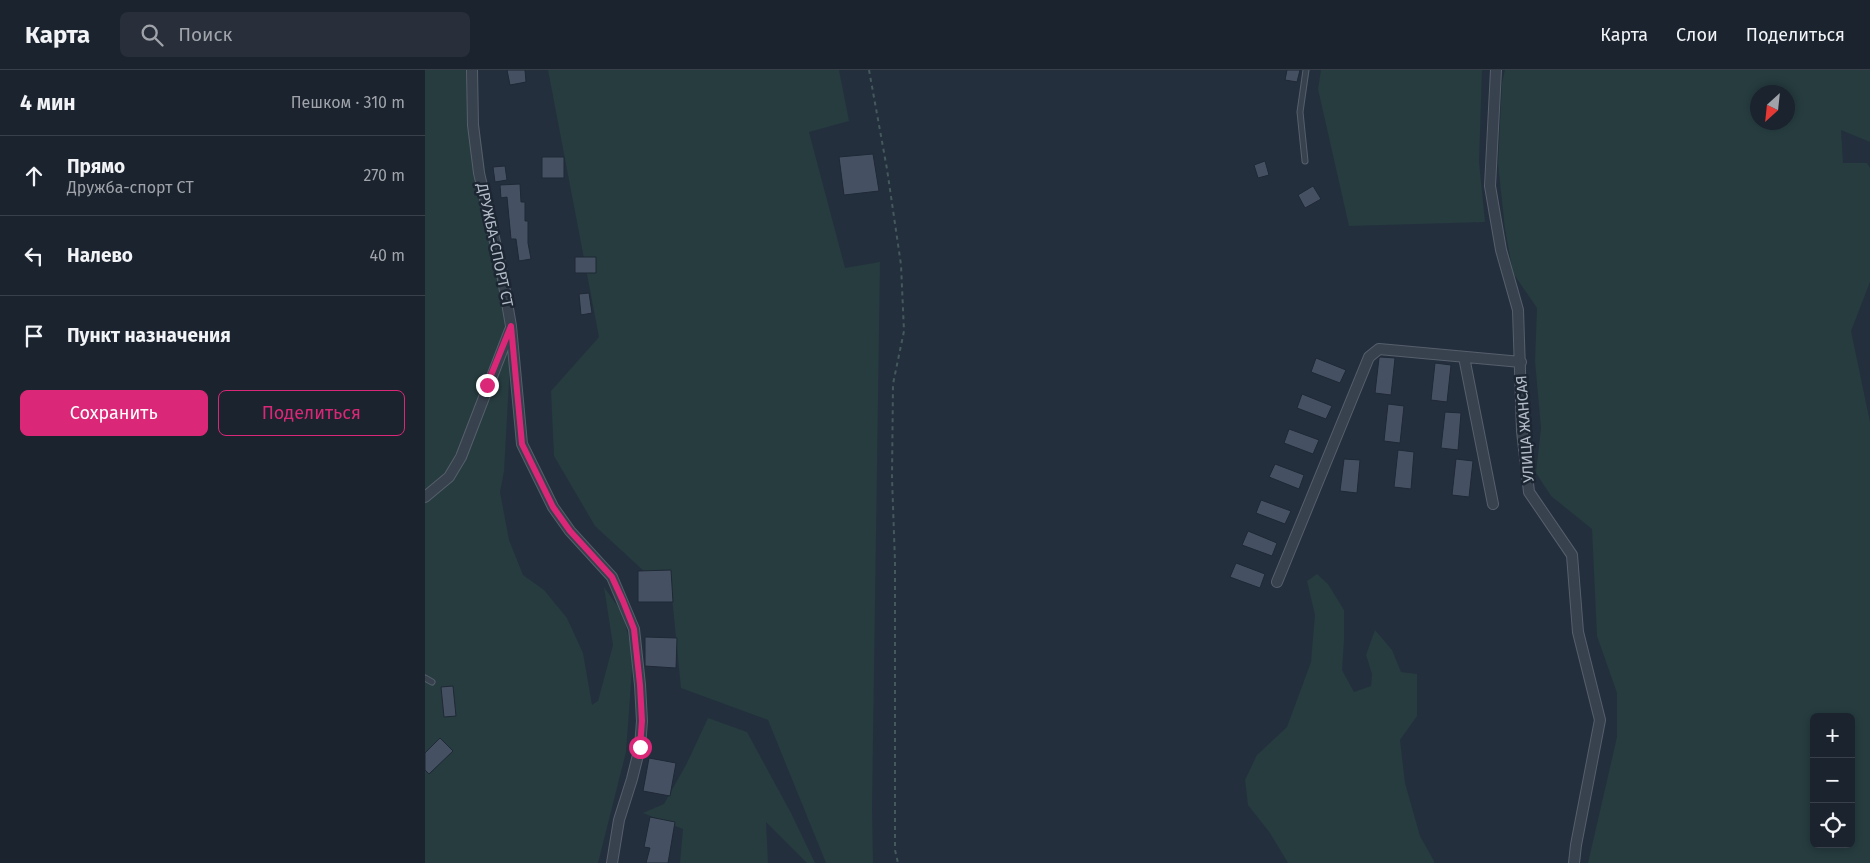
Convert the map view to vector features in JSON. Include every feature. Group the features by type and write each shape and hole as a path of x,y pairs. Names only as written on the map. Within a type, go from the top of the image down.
{"street":[{"name":"ДРУЖБА-СПОРТ СТ","path":"471,70 473,125 479,173 501,268 511,326 522,444 553,507 570,531 612,577 634,629 642,721 640,747 619,820 612,863"},
{"name":"УЛИЦА ЖАНСАЯ","path":"1496,70 1490,186 1501,250 1518,310 1522,431 1529,492 1572,555 1578,632 1600,720 1574,863"},
{"path":"425,497 449,477 461,457 511,326"},
{"path":"1277,582 1369,357 1379,349 1521,362"},
{"path":"1464,356 1493,504"}],"lane":[{"path":"1305,161 1300,112 1306,70"},
{"path":"425,678 432,682"}],"path":[{"path":"869,70 887,169 901,265 904,331 893,384 891,478 895,562 895,850 898,863"}],"green space":[{"path":"425,70 472,70 510,363 504,471 500,492 509,540 523,575 544,590 567,618 583,653 592,705 598,701 613,645 604,587 623,614 633,656 626,752 598,863 425,863"},
{"path":"548,70 839,70 849,121 809,132 845,268 880,262 872,809 873,863 826,863 768,720 681,688 672,597 595,526 554,456 551,391 599,337"},
{"path":"1321,70 1482,70 1479,162 1485,222 1349,226 1318,89"},
{"path":"1505,70 1870,70 1870,142 1841,130 1843,163 1867,163 1870,168 1870,282 1851,331 1870,422 1870,863 1588,863 1617,737 1617,693 1597,636 1592,529 1551,496 1536,473 1541,428 1535,361 1537,308 1513,273 1505,229 1498,164 1502,83"},
{"path":"1317,574 1328,584 1344,610 1342,670 1354,692 1371,686 1372,674 1366,655 1375,630 1392,650 1401,672 1417,674 1417,716 1400,740 1405,783 1420,836 1434,863 1288,863 1270,833 1248,805 1245,780 1257,755 1287,727 1311,662 1315,615 1307,581"},
{"path":"708,718 747,732 791,813 815,863 807,863 766,822 768,863 680,863 683,829 643,813 664,804 687,763"}],"building":[{"path":"507,70 525,70 526,82 510,85"},
{"path":"1287,70 1300,70 1297,82 1285,80"},
{"path":"873,154 879,191 844,195 839,157"},
{"path":"542,157 564,157 564,178 542,178"},
{"path":"1265,161 1269,175 1258,178 1254,165"},
{"path":"505,166 507,180 495,182 493,167"},
{"path":"520,184 521,202 525,202 525,221 528,221 528,243 531,259 519,261 516,239 511,239 507,197 501,198 500,185"},
{"path":"1313,186 1321,199 1305,208 1298,195"},
{"path":"575,257 596,257 596,273 575,273"},
{"path":"589,293 592,313 581,315 579,294"},
{"path":"1380,357 1395,358 1391,395 1375,393"},
{"path":"1316,358 1346,370 1340,383 1311,372"},
{"path":"1435,363 1451,365 1447,402 1431,400"},
{"path":"1302,394 1332,406 1326,419 1297,408"},
{"path":"1388,404 1404,406 1400,443 1384,441"},
{"path":"1445,412 1461,413 1458,450 1441,448"},
{"path":"1289,429 1319,440 1313,454 1284,443"},
{"path":"1398,450 1414,452 1411,489 1394,487"},
{"path":"1344,459 1360,460 1357,493 1340,491"},
{"path":"1456,459 1473,461 1469,497 1452,495"},
{"path":"1275,464 1304,475 1299,489 1269,477"},
{"path":"1261,500 1291,511 1285,524 1256,513"},
{"path":"1248,531 1277,543 1272,556 1242,545"},
{"path":"1236,563 1265,574 1260,588 1230,577"},
{"path":"671,570 673,602 638,602 638,571"},
{"path":"645,637 677,638 676,668 645,666"},
{"path":"453,686 456,716 444,717 441,687"},
{"path":"440,738 453,751 429,774 425,770 425,753"},
{"path":"649,758 676,763 670,796 643,791"},
{"path":"650,817 675,822 668,863 646,863 650,848 644,847"}],"route":[{"path":"487,385 511,326 522,444 553,507 570,531 612,577 634,629 638,657 642,721 640,747"}]}
